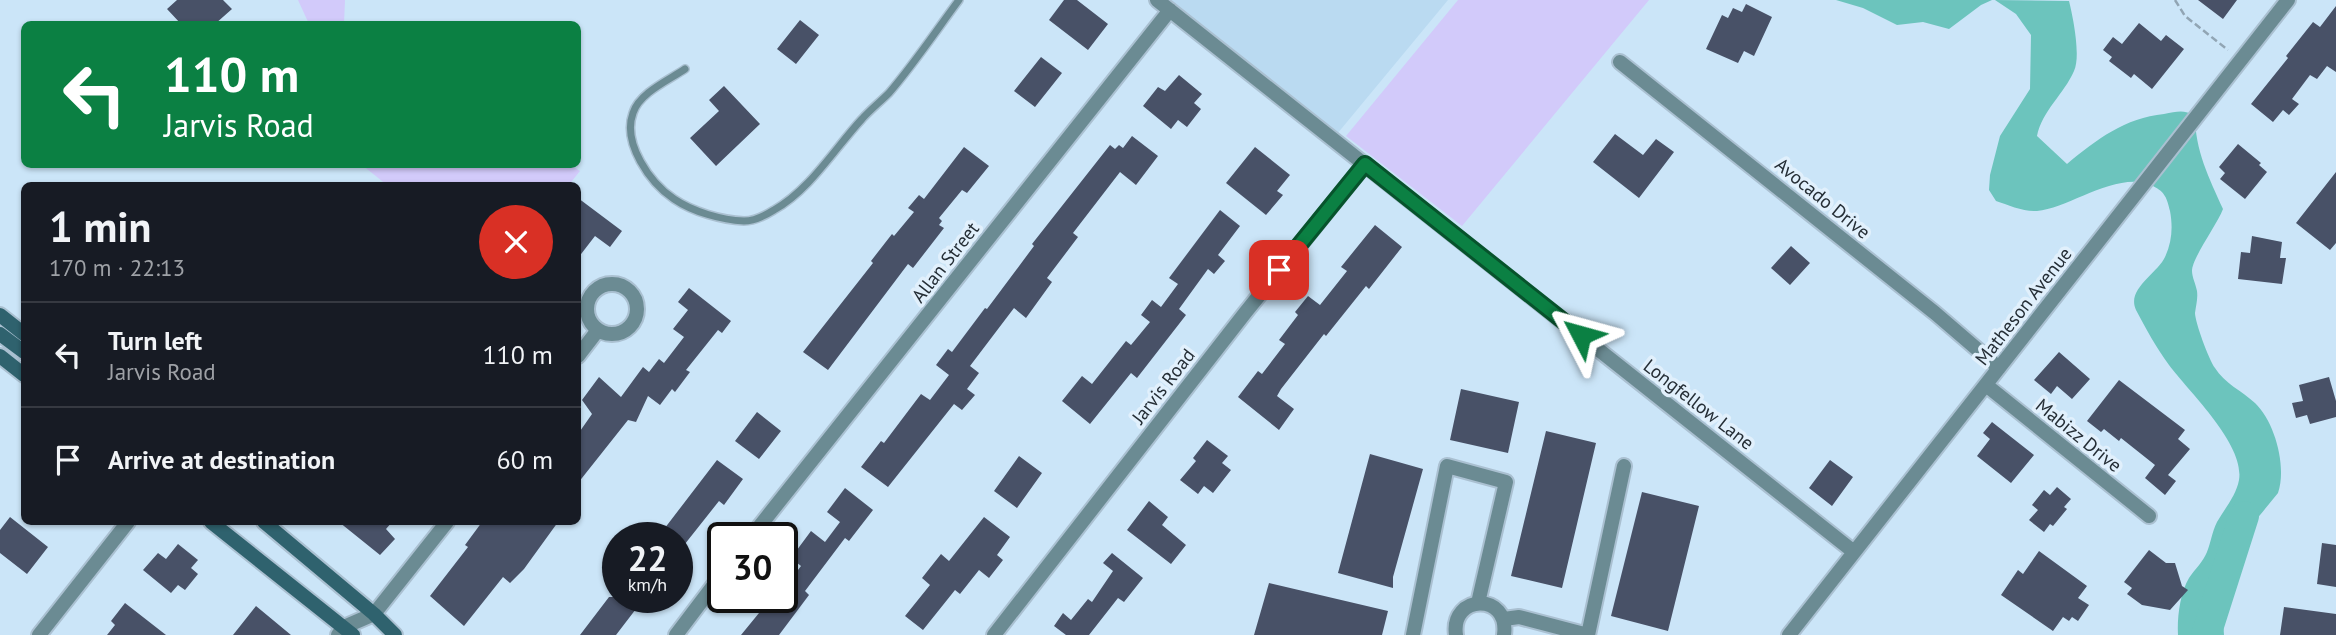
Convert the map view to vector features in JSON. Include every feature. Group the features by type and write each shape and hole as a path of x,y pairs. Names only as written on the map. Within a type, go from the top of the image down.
{"street":[{"name":"Longfellow Lane","path":"1157,0 1854,552"},
{"name":"Matheson Avenue","path":"1788,635 2288,0"},
{"name":"Allan Street","path":"763,522 1170,10"},
{"name":"Avocado Drive","path":"1620,62 1935,313 1999,368"},
{"name":"Jarvis Road","path":"994,635 1365,164"},
{"path":"0,314 21,332"},
{"path":"581,352 598,330"},
{"path":"0,334 21,350"},
{"path":"0,356 21,373"},
{"name":"Mabizz Drive","path":"1986,385 2149,516"},
{"path":"1413,635 1447,466 1506,482 1478,603"},
{"path":"1504,620 1519,617 1588,635 1624,466"},
{"path":"39,635 126,525"},
{"path":"215,525 345,632 374,614 445,525"},
{"path":"268,525 374,614 395,635"},
{"path":"676,635 707,594"},
{"path":"1456,635 1458,617 1463,610 1478,603 1493,607 1504,620 1504,635"}],"lane":[{"path":"685,69 645,96 633,112 631,131 636,152 651,177 674,200 714,217 747,222 775,210 828,160 862,118 895,85 959,0"}],"path":[{"path":"2175,0 2185,16 2241,61"}],"shaded area":[{"path":"298,0 345,0 344,21 308,21"},
{"path":"1169,0 1448,0 1337,134"},
{"path":"1458,0 1649,0 1462,226 1346,136"},
{"path":"1836,0 1992,0 1949,29 1923,22 1897,25 1863,8"},
{"path":"1995,0 2069,1 2076,36 2076,64 2070,79 2043,119 2037,136 2067,164 2112,131 2137,120 2180,112 2195,116 2200,152 2223,209 2193,265 2197,294 2196,318 2215,368 2228,383 2255,403 2268,421 2277,445 2281,471 2278,493 2234,551 2222,577 2219,597 2224,635 2178,635 2179,613 2186,584 2205,556 2217,522 2235,491 2239,480 2239,466 2225,435 2214,419 2151,338 2134,302 2139,288 2161,263 2167,251 2172,229 2168,202 2153,186 2140,182 2110,186 2037,211 1996,201 1989,190 1990,175 2000,136 2030,89 2031,35 2016,14"},
{"path":"366,168 575,168 580,171 571,182 383,182"}],"building":[{"path":"177,0 223,0 232,9 218,21 178,21 167,9"},
{"path":"1064,0 1077,0 1108,24 1088,50 1049,20"},
{"path":"2198,0 2237,0 2223,19"},
{"path":"1746,4 1772,17 1754,56 1744,51 1738,63 1706,49 1722,15 1728,18 1733,8 1742,12"},
{"path":"2336,6 2336,72 2327,66 2317,79 2310,75 2292,99 2299,104 2289,115 2283,110 2273,122 2251,104 2313,22 2320,27"},
{"path":"800,20 819,35 796,64 777,49"},
{"path":"2139,23 2161,41 2166,35 2184,49 2152,89 2134,74 2131,78 2109,61 2112,57 2103,50 2113,37 2122,44"},
{"path":"1041,57 1062,73 1035,107 1014,91"},
{"path":"1179,75 1202,94 1194,103 1201,109 1187,127 1178,120 1171,129 1143,106 1158,87 1165,91"},
{"path":"724,86 760,124 716,166 690,138 719,111 709,100"},
{"path":"1615,134 1643,155 1656,139 1674,152 1639,198 1593,162"},
{"path":"1132,136 1158,156 1136,185 1120,172 1073,233 1078,237 1047,278 1052,282 1026,318 1014,308 970,366 979,373 967,389 975,395 962,410 954,404 888,487 861,467 881,441 884,443 921,394 930,400 949,375 936,365 948,349 952,352 985,308 987,309 1034,246 1032,244 1110,145 1115,149 1119,145 1123,148"},
{"path":"2238,144 2261,163 2259,165 2267,172 2245,199 2220,179 2225,173 2219,167"},
{"path":"964,147 989,166 967,193 962,190 939,218 942,221 939,225 944,228 913,268 908,264 828,370 803,352 873,263 871,261 892,234 894,236 914,212 908,208 919,195 924,199"},
{"path":"1255,147 1290,175 1277,191 1283,195 1266,215 1226,183"},
{"path":"2336,172 2336,243 2330,250 2296,223"},
{"path":"581,200 622,231 610,247 595,236 581,254"},
{"path":"1220,210 1240,226 1218,255 1225,261 1214,274 1208,269 1179,309 1186,315 1137,378 1131,373 1090,424 1062,401 1082,376 1092,384 1126,341 1131,345 1150,322 1141,315 1152,300 1161,307 1178,284 1169,278"},
{"path":"1375,225 1402,247 1369,289 1366,286 1326,336 1324,334 1281,389 1277,396 1294,409 1279,430 1238,397 1258,371 1262,374 1285,344 1279,340 1298,315 1295,312 1308,296 1320,305 1347,271 1341,267"},
{"path":"2252,236 2282,242 2280,258 2286,258 2282,284 2238,279 2241,252 2250,253"},
{"path":"1791,246 1810,263 1790,285 1771,268"},
{"path":"689,288 731,321 722,333 718,330 686,370 690,372 675,392 672,389 660,405 648,396 636,422 628,420 581,479 581,430 592,414 582,400 599,377 621,397 643,367 649,372 659,359 664,363 684,337 673,329 688,310 678,302"},
{"path":"2059,352 2090,379 2072,399 2057,386 2051,394 2034,380"},
{"path":"2329,377 2336,401 2336,417 2310,424 2307,415 2296,418 2292,403 2303,401 2299,385"},
{"path":"2119,380 2185,430 2178,439 2190,449 2168,475 2176,481 2165,495 2145,478 2155,465 2121,438 2119,441 2104,429 2101,432 2087,421"},
{"path":"1461,389 1519,402 1508,453 1450,440"},
{"path":"757,412 781,431 759,459 735,441"},
{"path":"1992,422 2034,455 2011,483 1977,456 1990,439 1983,433"},
{"path":"1546,431 1596,443 1562,588 1511,576"},
{"path":"1207,440 1228,456 1222,463 1231,470 1213,493 1204,486 1198,494 1180,480 1196,461 1193,458"},
{"path":"1370,454 1423,469 1393,577 1393,588 1338,573"},
{"path":"1019,456 1042,473 1017,508 994,491"},
{"path":"717,460 743,479 724,505 719,501 693,534 693,522 669,522"},
{"path":"1830,460 1853,477 1832,506 1809,488"},
{"path":"2057,487 2071,499 2064,507 2067,509 2053,526 2050,524 2044,532 2029,520 2038,510 2032,505 2044,490 2050,495"},
{"path":"845,488 873,510 849,541 845,538 805,591 809,595 798,610 798,570 801,566 798,564 798,549 811,531 825,542 840,522 827,512"},
{"path":"1642,492 1699,506 1668,631 1611,616"},
{"path":"1149,501 1168,517 1162,525 1186,545 1171,564 1127,530"},
{"path":"10,517 48,547 27,574 0,553 0,530"},
{"path":"984,517 1010,537 997,555 1003,560 989,578 979,570 960,594 955,590 923,630 905,616 930,585 922,578 941,554 949,561"},
{"path":"343,525 389,525 386,529 395,539 380,555"},
{"path":"480,525 556,525 524,569 510,583 503,577 464,626 430,596 468,547 465,545"},
{"path":"2322,543 2336,545 2336,587 2317,584"},
{"path":"178,544 198,560 191,568 198,574 185,590 178,585 171,593 143,570 158,553 166,559"},
{"path":"2149,550 2166,563 2175,563 2182,586 2188,590 2170,610 2142,605 2127,594 2132,588 2124,582"},
{"path":"2039,551 2087,586 2078,598 2089,605 2078,621 2072,617 2069,621 2063,617 2053,631 2001,595 2018,570 2023,574"},
{"path":"1112,553 1143,578 1124,602 1118,598 1089,635 1066,635 1054,626 1063,613 1071,620 1088,599 1092,602 1113,571 1103,563"},
{"path":"1269,583 1388,611 1382,635 1254,635"},
{"path":"125,603 166,635 107,635 115,625 111,621"},
{"path":"256,606 291,635 233,635"},
{"path":"602,606 602,613 633,613 616,635 580,635"},
{"path":"2284,607 2336,614 2336,635 2280,635"},
{"path":"759,613 796,613 779,635 741,635"}],"waterway":[{"path":"2206,635 2244,516"}],"route":[{"path":"1279,270 1365,164 1581,335"}]}
